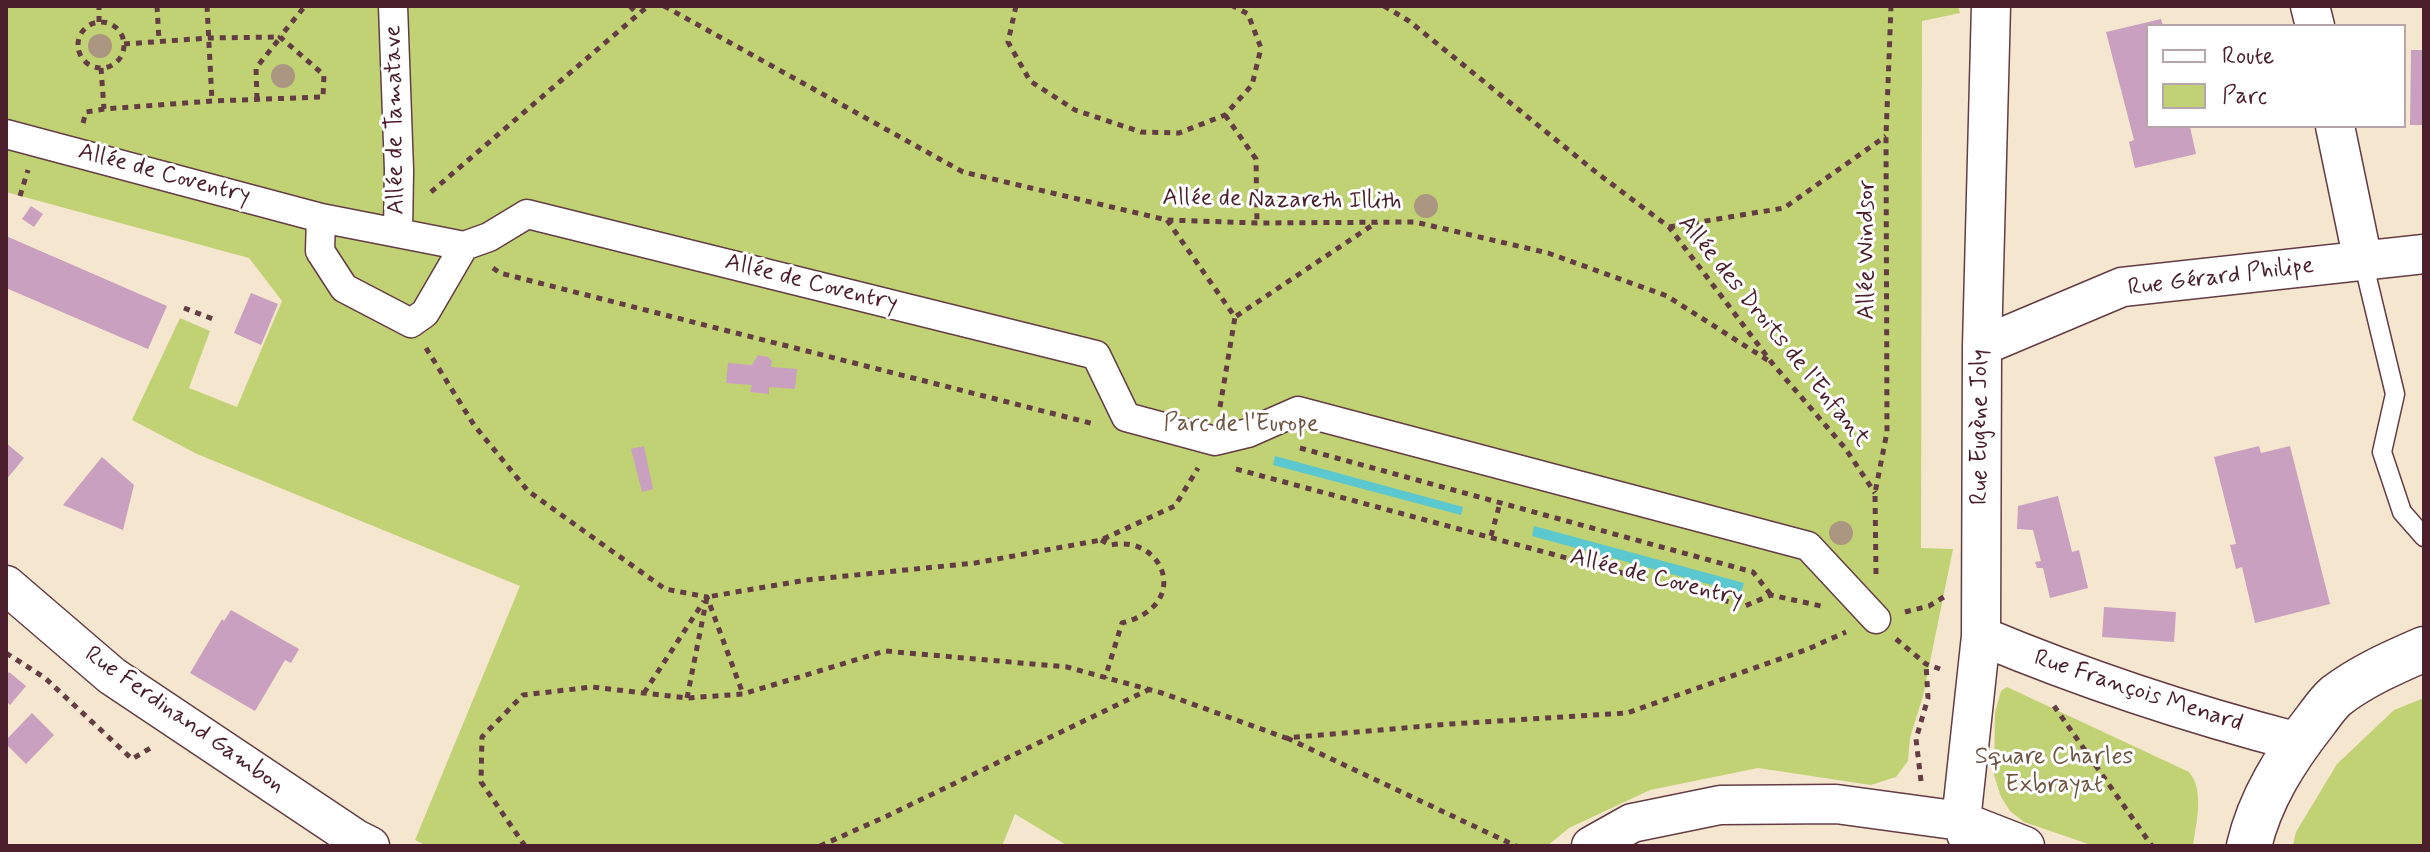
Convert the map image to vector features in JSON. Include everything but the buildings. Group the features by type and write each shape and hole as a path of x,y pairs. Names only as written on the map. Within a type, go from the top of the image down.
{"main road":[{"path":"2249,846 2253,828 2272,784 2298,742 2334,698 2383,667 2424,649"}],"street":[{"name":"Allée de Tamatave","path":"393,6 398,233"},
{"name":"Rue Eugène Joly","path":"1955,828 1981,636 1982,346 1991,6"},
{"path":"2335,128 2363,261"},
{"name":"Allée de Coventry","path":"6,134 321,218 464,246 489,237 527,214 1096,355 1126,417"},
{"path":"321,218 320,251 344,288 411,323 425,313 464,246"},
{"name":"Rue Gérard Philipe","path":"1982,346 2122,287 2424,254"},
{"path":"1126,417 1215,441 1248,433 1298,411 1808,546 1876,619"},
{"name":"Rue Ferdinand Gambon","path":"6,585 112,676 370,846"},
{"name":"Rue François Menard","path":"1981,636 2039,660 2206,718 2298,742"},
{"path":"1591,846 1632,823 1720,805 1836,804 2025,846"}],"lane":[{"path":"2363,261 2395,394 2382,452 2402,512 2424,537"}],"path":[{"path":"99,6 99,22"},
{"path":"157,6 159,41"},
{"path":"207,6 212,101"},
{"path":"257,99 256,68 305,6"},
{"path":"630,6 638,15"},
{"path":"398,233 436,185 648,6"},
{"name":"Allée de Nazareth Illith","path":"664,6 963,172 1167,220 1415,222 1548,253 1667,296 1772,363"},
{"path":"1016,6 1008,42 1030,81 1075,110 1141,132 1179,133 1225,115 1252,85 1261,48 1248,14 1233,6"},
{"name":"Allée des Droits de l'Enfant","path":"1384,6 1409,21 1669,227 1772,363 1845,448 1875,493"},
{"name":"Allée Windsor","path":"1875,493 1887,432 1886,136 1891,6"},
{"path":"99,22 119,30 124,44 120,58 101,68 81,58 78,42 85,28 99,22"},
{"path":"101,68 104,109 323,97 324,75 280,37 124,44"},
{"path":"1225,115 1256,159 1257,223"},
{"path":"1669,227 1784,208 1886,136"},
{"path":"411,323 474,425 528,491 665,589 707,597 806,580 975,563 1101,540 1175,506 1215,441 1235,317 1167,220"},
{"path":"1235,317 1377,222"},
{"path":"464,246 500,273 515,277 1094,424 1126,417"},
{"path":"184,308 213,319"},
{"name":"Allée de Coventry","path":"1215,441 1233,469 1745,606 1771,595 1753,572 1248,433"},
{"path":"1491,536 1509,467"},
{"path":"1875,493 1876,619 1926,664 1951,673"},
{"path":"1101,540 1111,545 1126,542 1146,550 1163,572 1164,591 1157,605 1140,618 1122,623 1105,678"},
{"path":"1286,738 1627,713 1808,649 1876,619 1929,606 1949,594 1980,596"},
{"path":"644,693 707,597"},
{"path":"707,597 743,694"},
{"path":"687,698 707,597"},
{"path":"525,846 481,782 482,737 523,695 592,687 687,698 743,694 885,651 1067,667 1149,690 1286,738 1516,846"},
{"path":"6,653 45,678 132,759 186,726"},
{"path":"1926,664 1928,698 1916,739 1920,778 1955,828"},
{"path":"820,846 1149,690"},
{"path":"2047,695 2152,846"}],"green space":[{"name":"Parc de l'Europe","path":"6,6 1958,6 1960,13 1922,21 1921,548 1953,549 1923,696 1910,738 1908,761 1896,777 1871,785 1758,768 1650,790 1569,828 1547,846 1068,846 1015,814 1002,846 427,846 415,840 520,586 197,454 132,420 180,318 210,331 189,388 237,407 282,301 249,258 6,192"},
{"name":"Square Charles Exbrayat","path":"2007,687 2189,772 2198,798 2193,846 2094,846 2024,822 2010,811 2001,797 1994,775 1995,713 2001,691"},
{"path":"2424,698 2424,846 2293,846 2296,832 2337,764 2394,710"}],"water":[{"path":"1275,456 1463,507 1461,515 1273,465"},
{"path":"1534,526 1744,583 1741,593 1532,536"}]}
